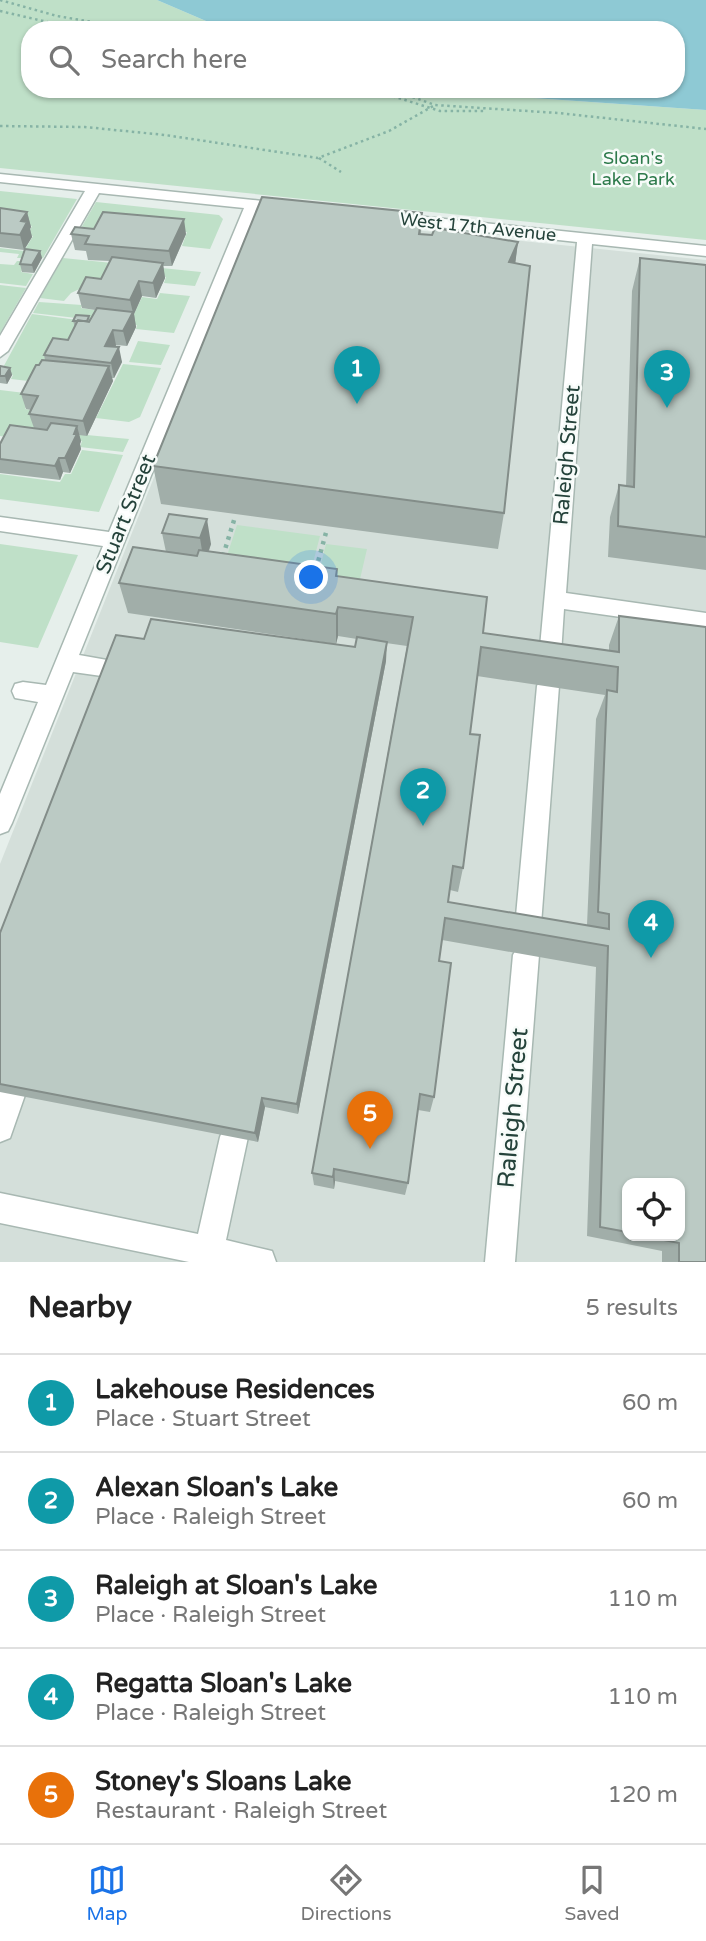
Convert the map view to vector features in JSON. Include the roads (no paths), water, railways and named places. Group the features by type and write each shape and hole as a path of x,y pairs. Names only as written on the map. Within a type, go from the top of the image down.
{"street":[{"path":"0,178 305,209"},
{"path":"0,351 94,188"},
{"name":"Stuart Street","path":"0,823 253,204"},
{"name":"West 17th Avenue","path":"383,218 706,251"},
{"name":"Raleigh Street","path":"500,1262 585,238"},
{"path":"0,524 115,540"},
{"path":"555,600 706,621"},
{"path":"66,662 116,669"},
{"path":"23,691 52,695"},
{"path":"0,1128 11,1095"},
{"path":"209,1251 234,1137"},
{"path":"0,1208 163,1252 209,1251 261,1262"}],"water":[{"path":"157,0 706,0 706,110 534,98 685,98 685,21 206,21"}],"place":[{"name":"Lakehouse Residences","path":"357,404"},
{"name":"Raleigh at Sloan's Lake","path":"667,408"},
{"name":"Alexan Sloan's Lake","path":"423,826"},
{"name":"Regatta Sloan's Lake","path":"651,958"},
{"name":"Stoney's Sloans Lake","path":"370,1149"}],"park label":[{"name":"Sloan's Lake Park","path":"633,168"}]}
